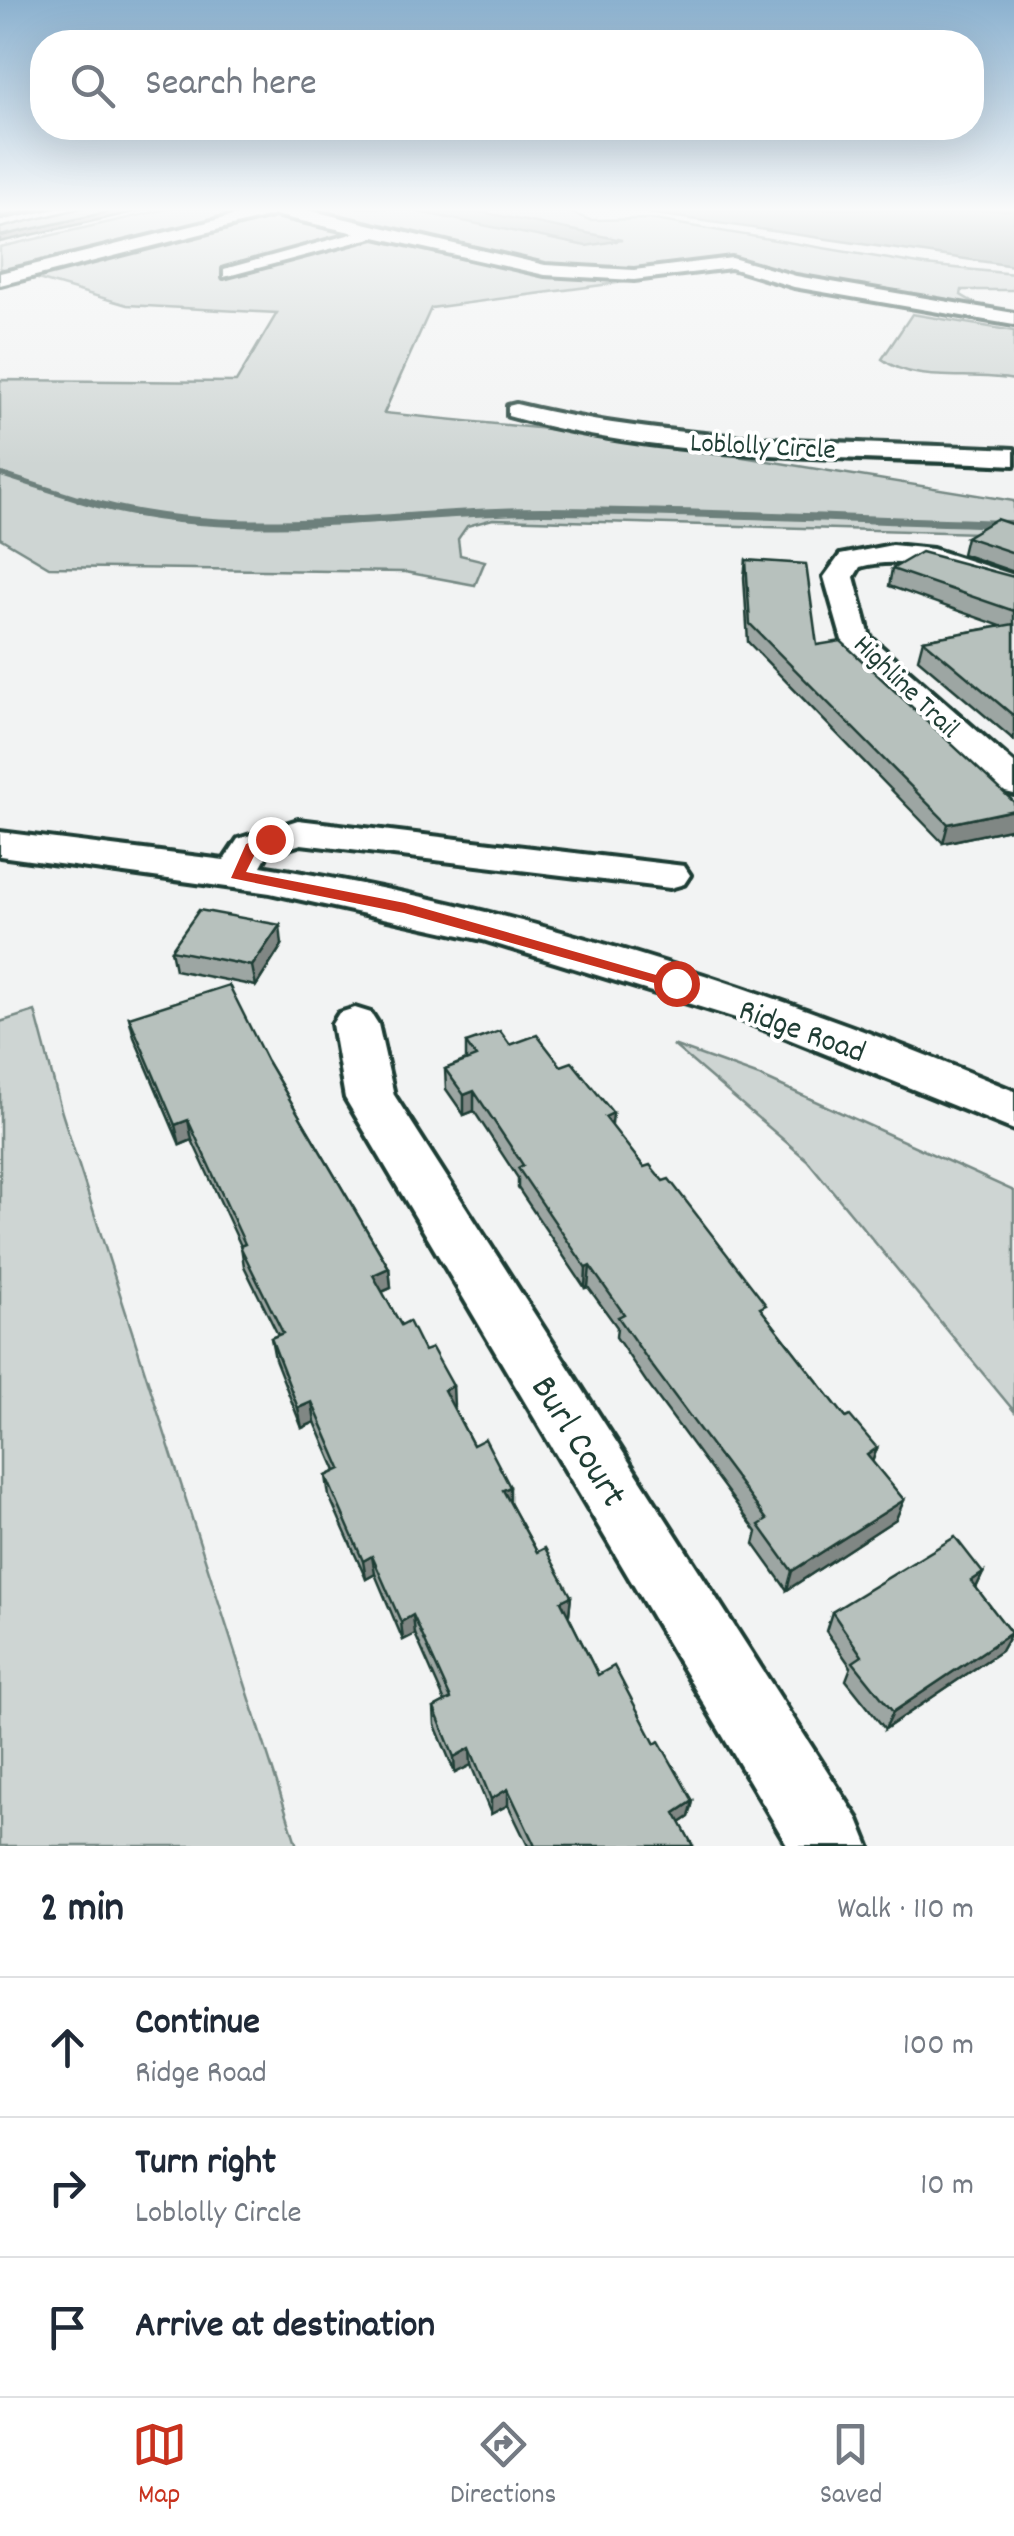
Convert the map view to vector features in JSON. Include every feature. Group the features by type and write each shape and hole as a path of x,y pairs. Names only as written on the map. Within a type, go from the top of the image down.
{"street":[{"path":"864,293 1014,319"},
{"name":"Loblolly Circle","path":"516,411 570,426 676,440 1014,457"},
{"name":"Highline Trail","path":"1014,585 945,560 902,552 850,561 839,577 855,640 1014,784"},
{"path":"236,875 252,847 298,832 670,875"},
{"name":"Ridge Road","path":"0,844 236,875 405,908 627,968 776,1017 1014,1111"},
{"name":"Burl Court","path":"356,1024 370,1098 831,1846"}],"shaded area":[{"path":"86,293 541,293 431,308 384,413 608,435 1014,501 1014,534 493,519 467,526 458,539 460,555 485,561 475,585 405,572 49,567 0,538 0,380 236,382 277,313 127,305"},
{"path":"884,293 961,293 990,312"},
{"path":"912,314 1014,331 1014,380 927,375 895,367 882,359"},
{"path":"35,1011 62,1113 297,1846 0,1846 0,1022"},
{"path":"673,1045 762,1077 1014,1191 1014,1411 807,1160"}],"building":[{"path":"996,519 1014,525 1014,553 966,537"},
{"path":"921,552 1014,577 1014,611 892,569"},
{"path":"746,560 806,564 817,645 841,641 1014,802 1014,810 948,824 750,624"},
{"path":"1014,624 1014,716 923,640"},
{"path":"199,910 280,925 252,966 171,950"},
{"path":"229,985 267,1061 389,1268 373,1275 401,1325 409,1321 424,1351 432,1348 453,1386 444,1390 473,1445 485,1439 510,1487 503,1490 537,1552 545,1548 571,1596 561,1601 598,1675 614,1666 655,1744 659,1741 693,1801 675,1813 693,1846 535,1846 508,1789 491,1799 470,1748 454,1757 434,1708 451,1699 413,1615 401,1622 372,1556 363,1561 326,1476 341,1469 312,1402 298,1408 271,1338 283,1333 240,1246 245,1244 188,1120 175,1125 129,1017"},
{"path":"500,1031 510,1045 537,1035 561,1066 572,1062 613,1113 605,1117 644,1167 650,1165 663,1181 669,1179 766,1305 760,1308 846,1418 850,1416 877,1448 867,1455 904,1500 792,1571 759,1525 767,1520 618,1317 624,1314 590,1266 586,1268 518,1168 523,1165 474,1091 464,1095 445,1069 476,1057 466,1043"},
{"path":"955,1537 983,1573 971,1581 1011,1633 893,1712 853,1662 862,1656 832,1612"}],"waterway":[{"path":"0,474 88,502"},
{"path":"80,499 194,521 252,523 542,511 1014,524"}],"route":[{"path":"270,839 252,847 236,875 491,929 676,983"}]}
